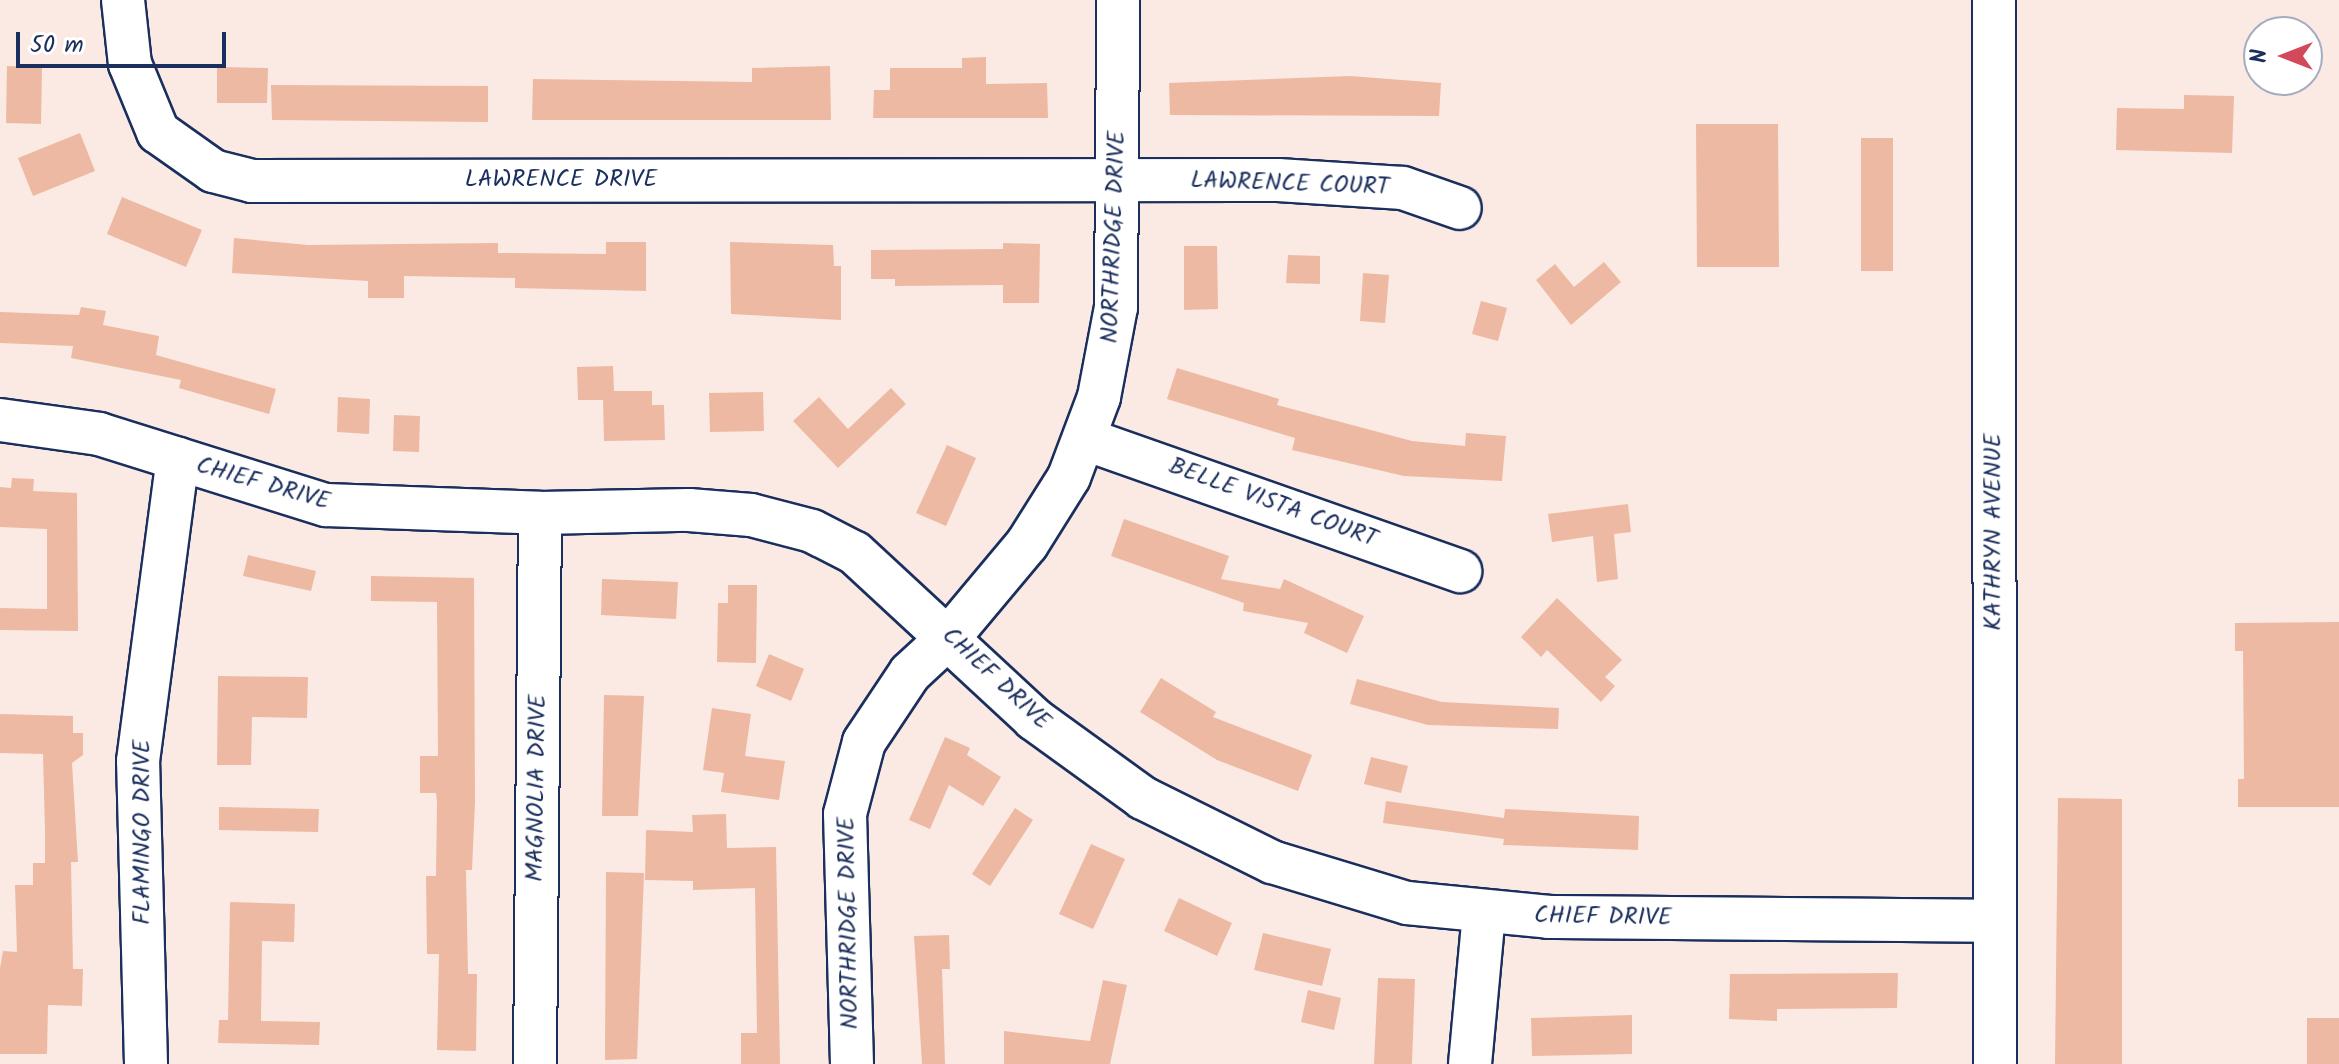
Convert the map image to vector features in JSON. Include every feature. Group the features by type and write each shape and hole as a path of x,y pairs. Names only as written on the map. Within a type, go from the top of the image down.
{"street":[{"name":"LAWRENCE DRIVE","path":"123,0 130,64 158,132 213,171 252,181 1117,180"},
{"name":"NORTHRIDGE DRIVE","path":"852,1064 845,852 852,778 881,710 950,636 1027,544 1085,439 1111,350 1117,180 1118,0"},
{"name":"KATHRYN AVENUE","path":"1994,0 1995,1064"},
{"name":"LAWRENCE COURT","path":"1117,180 1349,183 1403,188 1460,208"},
{"name":"CHIEF DRIVE","path":"0,420 99,434 326,505 540,513 689,510 751,515 812,531 855,553 950,636 1034,719 1143,798 1284,866 1407,903 1484,913 1995,921"},
{"name":"BELLE VISTA COURT","path":"1085,439 1460,571"},
{"name":"FLAMINGO DRIVE","path":"146,1064 138,761 178,459"},
{"name":"MAGNOLIA DRIVE","path":"535,1064 540,513"},
{"path":"1470,1064 1484,913"}],"building":[{"path":"986,57 986,84 1047,83 1048,118 873,118 874,90 890,90 890,68 962,68 962,58"},
{"path":"7,66 42,67 41,124 6,123"},
{"path":"830,66 831,120 532,120 533,79 752,82 752,68"},
{"path":"217,67 268,68 267,103 217,103"},
{"path":"1350,76 1441,83 1439,116 1170,115 1169,83"},
{"path":"271,85 488,86 488,122 272,120"},
{"path":"2184,95 2234,96 2232,153 2116,150 2117,108 2184,109"},
{"path":"1696,124 1778,124 1779,267 1697,267"},
{"path":"80,133 95,171 33,196 18,158"},
{"path":"1861,138 1893,138 1893,271 1861,271"},
{"path":"122,197 202,230 186,267 107,234"},
{"path":"234,238 308,245 498,243 498,253 606,254 606,242 646,242 646,291 515,288 515,278 404,276 404,298 368,298 368,281 232,273"},
{"path":"730,242 833,245 834,266 841,266 841,320 731,314"},
{"path":"1003,243 1040,244 1039,303 1003,303 1003,285 895,286 895,279 871,279 871,250 1003,249"},
{"path":"1184,246 1217,246 1218,309 1184,310"},
{"path":"1288,255 1320,256 1320,284 1286,283"},
{"path":"1604,262 1621,282 1571,325 1536,280 1555,264 1574,287"},
{"path":"1363,273 1389,275 1385,323 1360,321"},
{"path":"1481,301 1507,308 1498,341 1472,334"},
{"path":"81,307 106,311 103,325 159,336 156,355 276,389 269,414 179,388 181,380 71,358 73,346 0,343 0,312 79,315"},
{"path":"613,366 614,391 652,391 652,405 664,405 665,440 604,441 603,400 578,400 577,367"},
{"path":"1177,368 1279,399 1277,405 1412,441 1465,446 1466,433 1506,436 1502,481 1404,476 1292,450 1295,438 1167,399"},
{"path":"891,388 906,404 838,468 793,421 819,397 848,429"},
{"path":"763,392 764,431 710,432 709,393"},
{"path":"338,397 370,399 369,434 337,432"},
{"path":"394,415 420,416 419,452 393,451"},
{"path":"947,445 976,458 946,526 916,513"},
{"path":"12,478 34,479 33,491 77,493 78,631 0,630 0,608 47,609 47,529 0,527 0,487 11,488"},
{"path":"1628,504 1631,532 1614,534 1618,579 1597,582 1593,536 1552,542 1548,514"},
{"path":"1124,519 1229,556 1221,579 1280,589 1284,579 1364,616 1347,653 1304,633 1308,623 1243,611 1244,603 1111,556"},
{"path":"248,555 316,571 311,591 243,576"},
{"path":"371,576 474,578 475,802 472,870 466,870 468,974 477,974 476,1051 437,1050 439,954 427,954 426,876 436,876 437,802 436,793 420,793 420,756 438,756 437,602 371,601"},
{"path":"602,579 678,582 676,619 601,615"},
{"path":"728,585 757,585 756,663 717,662 718,603 728,603"},
{"path":"1557,598 1622,660 1605,677 1615,686 1601,702 1547,650 1541,657 1521,637"},
{"path":"2339,622 2339,807 2238,807 2238,779 2244,779 2243,651 2235,651 2235,623"},
{"path":"769,654 804,669 791,701 756,686"},
{"path":"218,676 308,677 307,718 252,717 251,765 217,765"},
{"path":"1161,678 1216,712 1213,717 1312,755 1298,791 1217,760 1140,712"},
{"path":"1357,679 1442,702 1559,708 1558,729 1428,725 1350,704"},
{"path":"604,695 644,696 638,816 602,816"},
{"path":"712,708 751,714 745,756 785,761 779,800 721,792 724,773 703,770"},
{"path":"0,714 73,716 73,733 83,733 83,755 72,763 78,862 71,862 73,969 83,969 82,1006 48,1005 47,1054 0,1054 0,968 3,951 17,952 15,885 33,885 33,863 45,863 45,831 43,754 0,753"},
{"path":"945,737 970,748 967,755 1001,777 983,806 949,785 930,829 909,820"},
{"path":"1371,757 1408,766 1401,793 1364,784"},
{"path":"2058,798 2122,799 2122,1064 2055,1064"},
{"path":"1386,801 1504,818 1505,809 1639,816 1638,850 1503,845 1504,839 1383,823"},
{"path":"219,807 319,809 318,832 219,830"},
{"path":"1015,808 1033,820 990,886 972,874"},
{"path":"726,814 727,848 776,847 780,1064 741,1064 741,1033 757,1033 755,888 693,890 693,881 645,880 646,830 693,832 692,815"},
{"path":"1091,844 1125,859 1093,929 1059,914"},
{"path":"606,872 644,873 637,1059 605,1060"},
{"path":"1179,898 1232,923 1217,956 1164,931"},
{"path":"230,902 295,904 294,942 262,941 261,1021 320,1022 319,1045 218,1043 219,1020 228,1020"},
{"path":"1263,933 1331,949 1322,986 1254,970"},
{"path":"949,935 950,969 942,969 945,1064 922,1064 914,936"},
{"path":"1898,973 1897,1008 1777,1009 1777,1021 1729,1019 1730,974"},
{"path":"1378,978 1415,979 1412,1064 1374,1064"},
{"path":"1103,980 1127,985 1110,1064 1004,1064 1004,1031 1090,1041"},
{"path":"1308,990 1341,998 1334,1030 1301,1022"},
{"path":"1632,1015 1632,1054 1532,1056 1531,1018"},
{"path":"2307,1018 2339,1018 2339,1064 2307,1064"}]}
